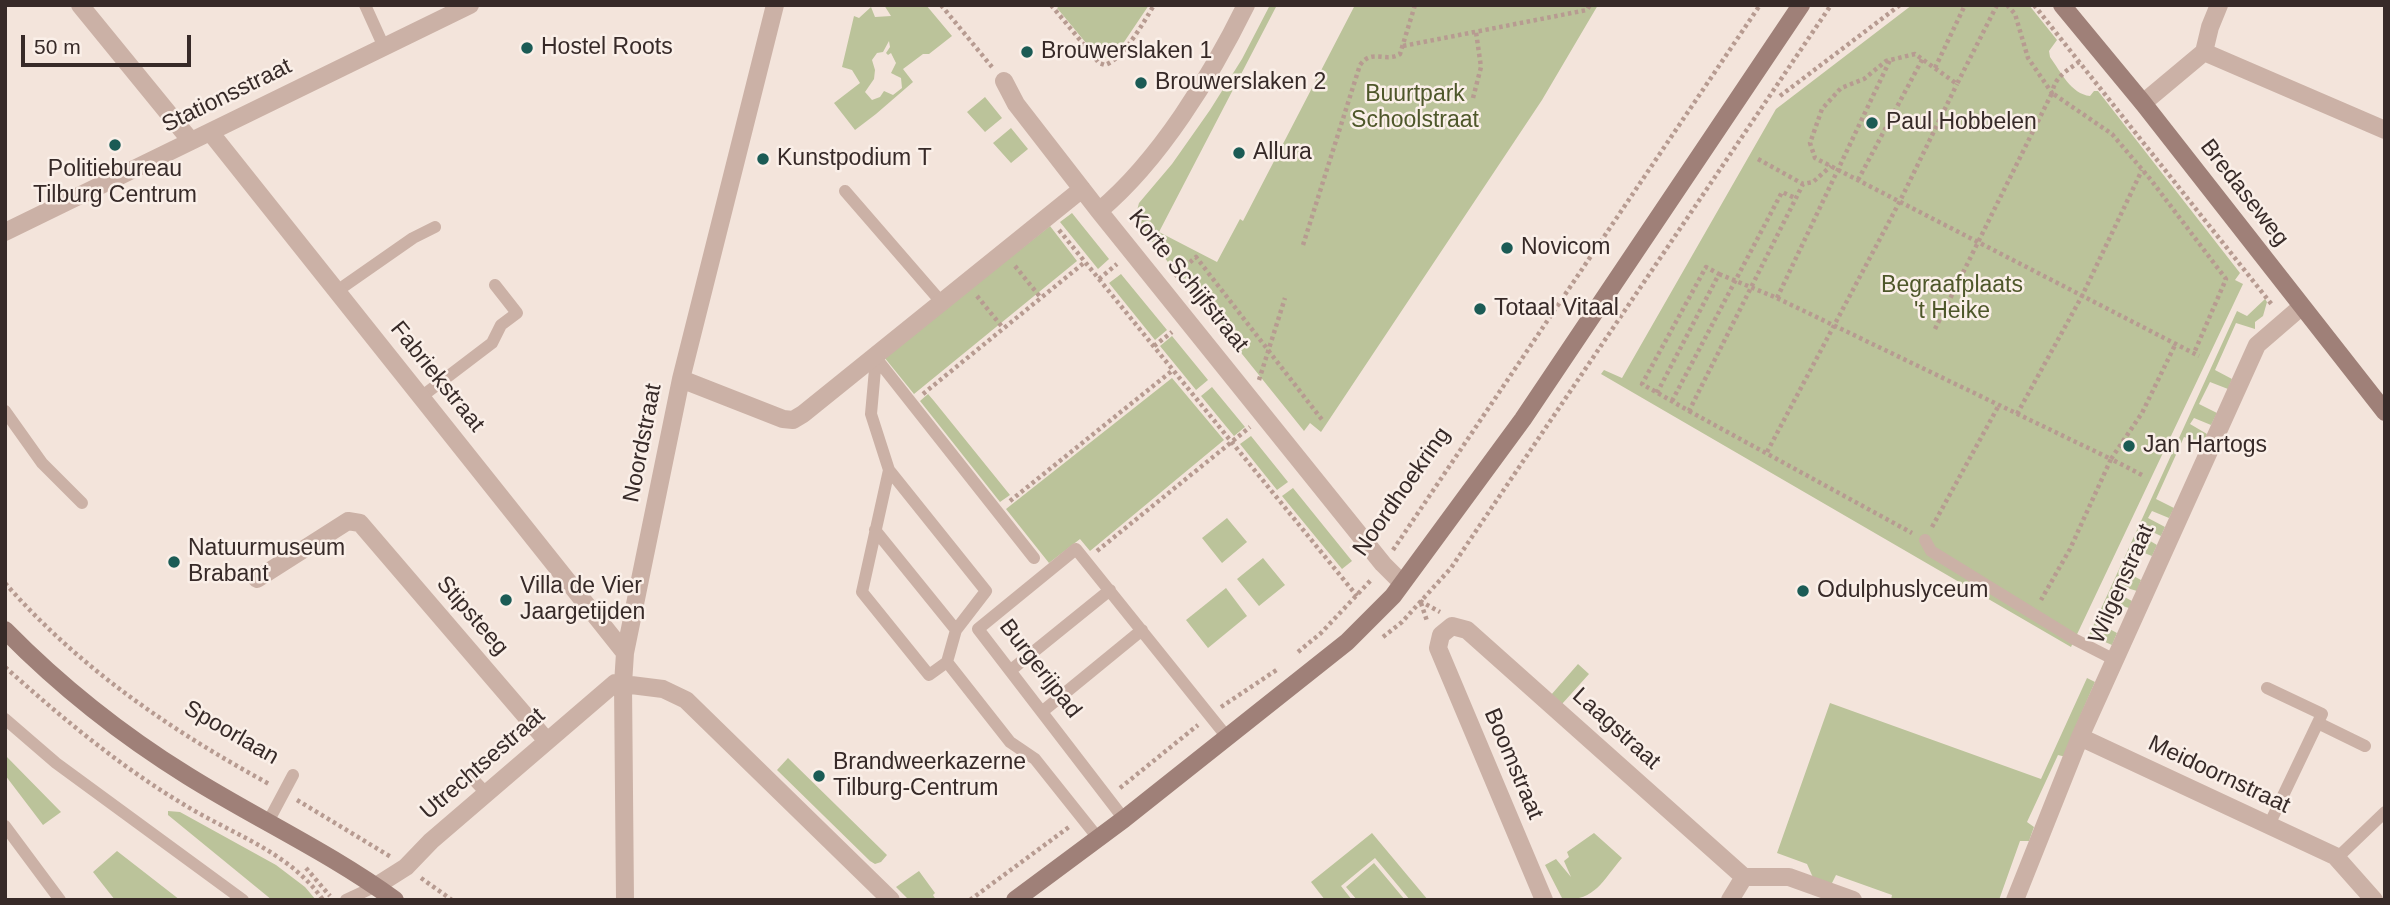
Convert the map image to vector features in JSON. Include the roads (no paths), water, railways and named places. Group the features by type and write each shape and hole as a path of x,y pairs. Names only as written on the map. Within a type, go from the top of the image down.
{"street":[{"path":"80,5 191,141"},
{"name":"Stationsstraat","path":"5,232 470,5"},
{"name":"Noordstraat","path":"625,900 625,653 681,379 775,5"},
{"path":"1099,211 1118,195 1145,164 1192,101 1247,5"},
{"path":"1015,900 1124,819 1347,642 1374,617 1523,419 1801,5"},
{"name":"Bredaseweg","path":"2062,5 2143,103 2385,412"},
{"path":"2143,103 2204,52 2219,5"},
{"path":"2204,52 2385,130"},
{"name":"Korte Schijfstraat","path":"1003,81 1016,104 1099,211 1383,564 1402,583"},
{"name":"Fabriekstraat","path":"210,132 625,653"},
{"path":"681,379 783,419 793,420 876,358 1083,190"},
{"name":"Wilgenstraat","path":"2015,900 2080,737 2257,345 2301,307"},
{"name":"Stipsteeg","path":"257,579 348,521 360,523 547,741"},
{"name":"Laagstraat","path":"1438,648 1439,638 1448,628 1457,626 1468,630 1744,877"},
{"path":"5,630 71,690 133,739 198,782 394,900"},
{"name":"Boomstraat","path":"1438,648 1544,900"},
{"name":"Utrechtsestraat","path":"376,887 406,867 431,841 615,683 623,684"},
{"path":"623,684 673,692 696,709 891,900"},
{"name":"Meidoornstraat","path":"2080,737 2337,858"},
{"path":"2337,858 2374,900"},
{"path":"1730,900 1744,877 1789,877 1853,900"}],"lane":[{"path":"365,5 384,47"},
{"path":"845,191 943,304"},
{"path":"337,291 413,238 435,228"},
{"path":"421,397 492,343 501,325 517,313 495,285"},
{"path":"876,358 871,414 889,470 986,591 956,630 947,662 929,675 862,592 889,470"},
{"path":"876,358 1034,558"},
{"path":"5,411 42,463 82,503"},
{"path":"875,530 956,630"},
{"path":"1925,541 1931,551 2074,639 2115,660"},
{"name":"Burgerijpad","path":"1110,590 1076,549 978,629 1124,819"},
{"path":"1011,670 1110,590 1227,737"},
{"path":"1043,711 1142,630"},
{"path":"947,662 1010,742 1035,759 1098,838"},
{"path":"2267,688 2322,714 2269,825"},
{"path":"5,719 56,763 243,900"},
{"path":"2318,723 2365,746"},
{"path":"268,822 293,775"},
{"path":"471,777 486,793"},
{"path":"2337,858 2385,812"},
{"path":"5,826 60,900"},
{"path":"346,900 376,887"}],"place":[{"name":"Hostel Roots","path":"527,48"},
{"name":"Brouwerslaken 1","path":"1027,52"},
{"name":"Brouwerslaken 2","path":"1141,83"},
{"name":"Paul Hobbelen","path":"1872,123"},
{"name":"Politiebureau Tilburg Centrum","path":"115,145"},
{"name":"Allura","path":"1239,153"},
{"name":"Kunstpodium T","path":"763,159"},
{"name":"Novicom","path":"1507,248"},
{"name":"Totaal Vitaal","path":"1480,309"},
{"name":"Jan Hartogs","path":"2129,446"},
{"name":"Natuurmuseum Brabant","path":"174,562"},
{"name":"Odulphuslyceum","path":"1803,591"},
{"name":"Villa de Vier Jaargetijden","path":"506,600"},
{"name":"Brandweerkazerne Tilburg-Centrum","path":"819,776"}],"park label":[{"name":"Buurtpark Schoolstraat","path":"1415,108"},
{"name":"Begraafplaats 't Heike","path":"1952,299"}]}
